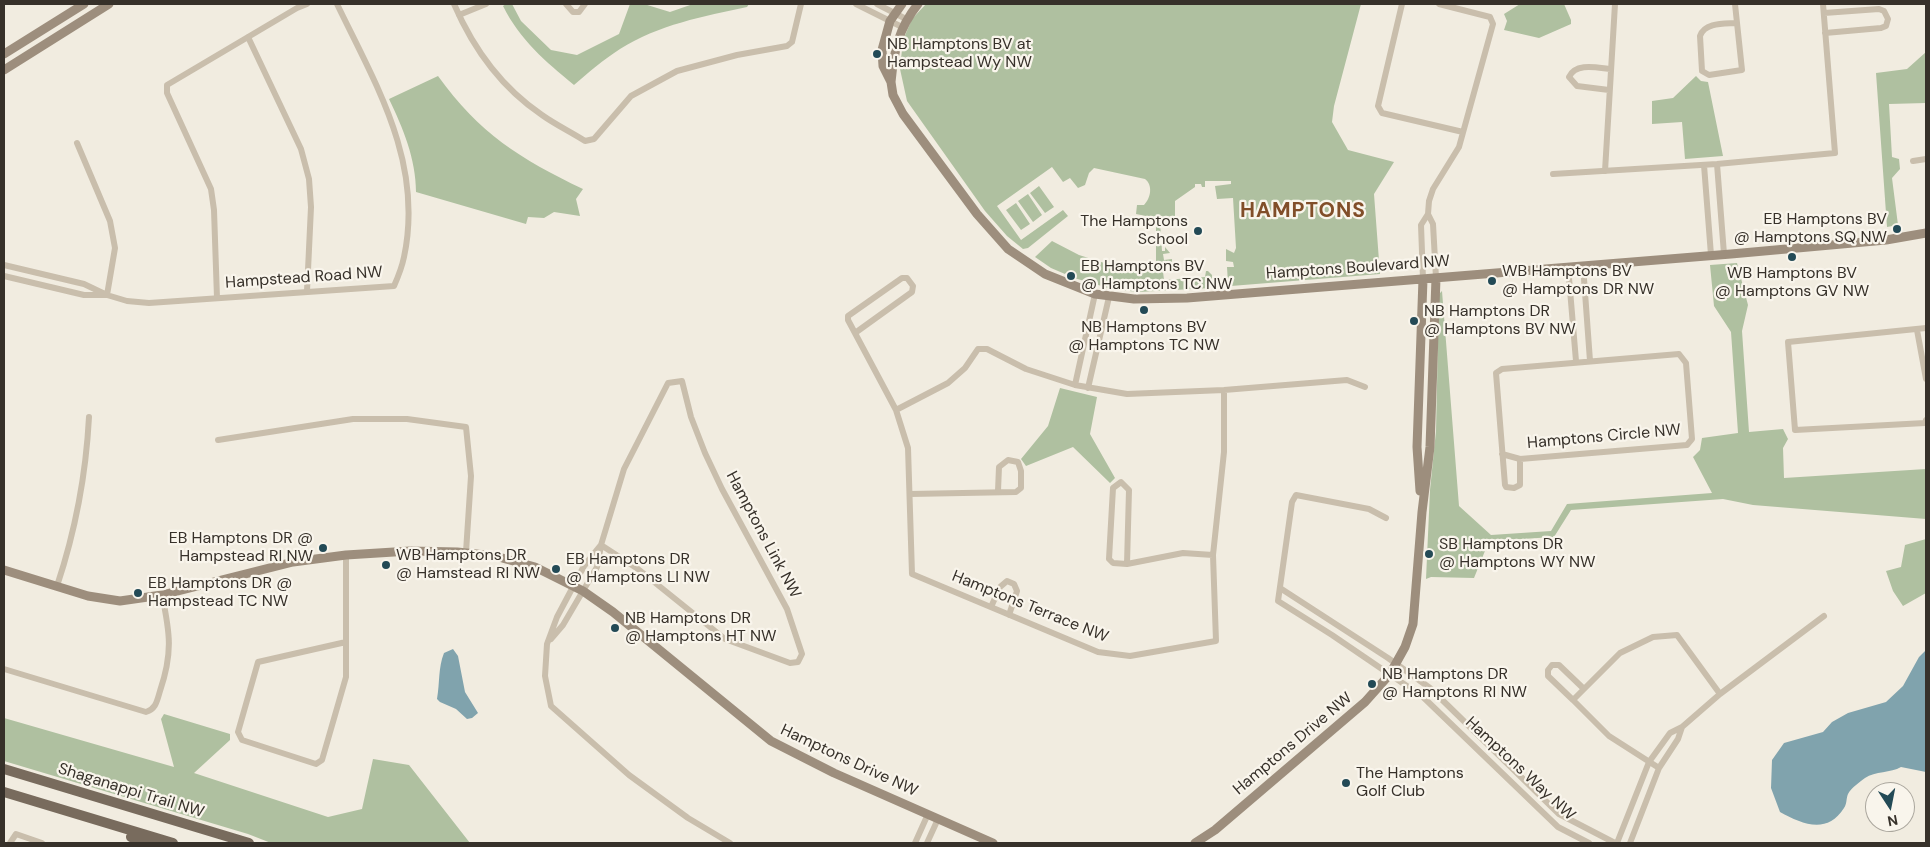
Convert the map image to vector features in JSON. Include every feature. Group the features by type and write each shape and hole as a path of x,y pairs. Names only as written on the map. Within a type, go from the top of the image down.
{"main road":[{"name":"Shaganappi Trail NW","path":"4,769 249,843"},
{"path":"4,792 173,843"},
{"path":"118,827 129,836 148,843"}],"street":[{"path":"4,54 84,4"},
{"path":"4,70 108,4"},
{"name":"Hampstead Road NW","path":"217,298 214,210 211,189 167,93 168,85 307,4"},
{"name":"Hampstead Road NW","path":"4,265 84,284 106,295 149,303 394,286 404,257 408,225 405,167 398,138 384,100 338,4"},
{"path":"454,4 479,52 507,87 542,115 585,141 594,139 631,96 676,71 737,54 787,46 792,42 801,4"},
{"path":"459,15 486,4"},
{"path":"566,4 573,12 579,12 585,4"},
{"path":"856,4 890,21 904,23"},
{"path":"878,4 894,13 904,23"},
{"name":"Hamptons Boulevard NW","path":"902,4 890,21 882,50 882,66 903,114 977,214 1008,249 1045,274 1095,294 1134,299 1171,298 1711,256 1886,240 1926,233"},
{"name":"Hamptons Boulevard NW","path":"890,82 893,58 904,23 918,4"},
{"path":"1402,4 1378,106 1379,110 1382,113 1463,132"},
{"path":"1436,278 1433,224 1428,214 1428,201 1433,189 1455,156 1493,24 1490,17 1439,4"},
{"path":"1605,171 1614,4"},
{"path":"1735,4 1742,70 1709,75 1702,71 1700,36 1702,32 1710,26 1737,23"},
{"path":"1553,174 1717,164 1835,153 1823,4"},
{"path":"1824,13 1880,9 1884,11 1888,19 1886,26 1881,28 1825,33"},
{"path":"248,37 301,149 309,178 311,208 308,291"},
{"path":"1609,90 1577,86 1573,84 1570,77 1571,73 1581,67 1611,69"},
{"path":"76,143 110,221 115,248 106,295"},
{"path":"1913,161 1926,159"},
{"path":"1704,164 1711,256"},
{"path":"1717,164 1724,254"},
{"path":"1423,279 1421,225 1428,214"},
{"path":"1583,265 1590,360"},
{"path":"1568,266 1576,361"},
{"name":"Hampstead Road NW","path":"4,276 84,295 106,295"},
{"path":"902,278 907,278 913,286 912,292 855,333 848,320 848,316 902,278"},
{"name":"Hamptons Drive NW","path":"1195,843 1216,830 1365,702 1390,674 1405,647 1413,624 1422,512 1430,447 1436,278"},
{"name":"Hamptons Drive NW","path":"1422,512 1417,447 1423,279"},
{"path":"1075,385 1095,294"},
{"path":"1088,388 1109,297"},
{"path":"1926,328 1788,342 1795,430 1925,423 1926,420"},
{"path":"1917,330 1926,379"},
{"name":"Hamptons Terrace NW","path":"855,333 896,410 908,448 912,574 1098,652 1122,656 1216,641 1213,555 1224,452 1224,390"},
{"path":"896,410 948,383 965,368 978,350 987,349 1026,370 1075,385 1127,394 1224,390 1348,380 1365,387"},
{"name":"Hamptons Circle NW","path":"1502,454 1520,459 1687,445 1692,439 1686,363 1679,354 1576,361 1502,369 1496,373 1504,485 1511,489 1520,485 1520,459"},
{"name":"Hamptons Link NW","path":"547,644 563,625 597,567 601,545 624,469 668,383 682,381 691,417 705,453 722,489 787,609 802,654 798,662 790,663 726,639 638,569 601,545"},
{"path":"57,586 70,547 87,446 89,417"},
{"path":"218,440 353,419 407,419 466,427 471,476 466,552"},
{"path":"910,494 1016,492 1020,488 1021,471 1018,462 1008,460 1000,467 998,491"},
{"path":"1127,564 1129,490 1121,482 1114,488 1109,560 1113,563 1127,564 1182,554 1213,555"},
{"path":"1280,588 1292,502 1296,495 1369,509 1386,518"},
{"name":"Hamptons Link NW","path":"601,545 584,566 557,617 547,644 545,676 551,706 629,776 688,818 730,843"},
{"name":"Hamptons Drive NW","path":"4,570 88,596 120,601 162,595 293,562 346,555 466,552 495,556 535,567 574,585 613,612 771,741 834,773 993,843"},
{"path":"346,555 346,642 346,677 322,760 316,764 242,740 238,732 258,662 346,642"},
{"path":"991,607 1000,587 1007,581 1014,584 1017,591 1009,615"},
{"name":"Hamptons Way NW","path":"1588,843 1558,827 1423,697 1278,601 1280,588 1397,663 1430,688 1559,814 1616,843"},
{"path":"4,669 146,712 151,711 156,706 167,672 170,654 170,632 162,595"},
{"path":"1616,843 1649,762 1670,734 1682,727 1720,694 1824,616"},
{"path":"1332,635 1339,625"},
{"path":"1573,700 1620,652 1653,637 1677,635 1720,694"},
{"path":"1584,689 1559,665 1552,664 1548,670 1548,676 1609,736 1659,768"},
{"path":"1630,843 1659,768 1678,739 1682,727"},
{"path":"1502,773 1509,766"},
{"path":"915,843 928,814"},
{"path":"927,843 938,819"},
{"path":"10,843 16,834 42,843"}],"green space":[{"path":"512,4 521,21 551,50 577,55 619,34 630,4 644,4 670,12 693,4 749,4 747,7 682,22 650,34 614,53 574,85 525,40 503,6"},
{"path":"926,4 1361,4 1334,106 1332,122 1348,150 1394,162 1374,194 1380,274 1231,286 1228,283 1227,267 1234,267 1233,262 1226,261 1226,249 1234,253 1236,248 1233,198 1217,199 1215,186 1231,184 1231,181 1205,181 1205,187 1202,187 1201,184 1195,184 1195,187 1175,201 1175,216 1164,217 1160,222 1162,251 1165,251 1165,247 1170,253 1163,254 1164,260 1172,259 1172,264 1162,263 1164,280 1205,277 1206,271 1208,271 1212,275 1211,288 1138,292 1112,289 1074,278 1051,268 1035,257 1052,241 1079,255 1114,266 1156,269 1156,218 1136,214 1137,205 1144,205 1148,199 1150,188 1148,182 1145,179 1094,168 1089,173 1085,185 1078,188 1070,178 1063,182 1052,167 997,206 1021,240 1063,210 1068,216 1028,248 1023,249 1007,236 985,211 907,101 900,69 903,40 912,19"},
{"path":"1520,4 1564,4 1571,24 1539,38 1504,30 1507,21 1504,14"},
{"path":"1926,52 1926,103 1889,104 1892,157 1899,159 1900,169 1892,178 1898,225 1887,227 1876,73 1907,69"},
{"path":"438,76 469,113 502,143 540,167 583,189 576,199 580,216 554,212 544,218 528,217 526,224 416,192 414,168 408,144 389,99"},
{"path":"1696,76 1701,81 1708,82 1723,156 1685,159 1682,122 1652,124 1652,101 1673,98"},
{"path":"1039,186 1054,207 1045,213 1030,193"},
{"path":"1028,194 1042,215 1033,222 1018,201"},
{"path":"1016,203 1030,224 1021,230 1006,210"},
{"path":"1737,263 1748,305 1742,331 1749,432 1783,429 1788,439 1783,448 1784,478 1926,469 1926,519 1753,505 1723,499 1571,510 1554,537 1489,541 1474,578 1431,577 1426,579 1430,490 1436,431 1439,294 1442,291 1459,506 1491,535 1551,531 1567,504 1712,493 1693,457 1700,450 1702,438 1738,433 1731,332 1714,306 1710,265"},
{"path":"1060,388 1097,397 1090,434 1115,478 1110,483 1073,447 1026,466 1021,459 1048,426"},
{"path":"1926,539 1926,593 1903,606 1893,591 1886,571 1901,567 1905,545"},
{"path":"164,714 230,734 230,740 194,773 328,817 362,809 373,759 409,765 470,843 271,843 248,834 4,761 4,718 174,767 161,719"}],"water":[{"path":"453,649 458,656 465,692 478,713 472,718 467,719 456,709 437,699 442,659 444,653"},
{"path":"1926,650 1926,772 1901,767 1865,778 1849,792 1845,806 1830,822 1814,825 1780,812 1771,788 1772,760 1784,743 1823,732 1832,722 1848,713 1886,702 1903,686 1919,657"}],"place":[{"name":"NB Hamptons BV at Hampstead Wy NW","path":"877,54"},
{"name":"EB Hamptons BV @ Hamptons SQ NW","path":"1897,229"},
{"name":"The Hamptons School","path":"1198,231"},
{"name":"WB Hamptons BV @ Hamptons GV NW","path":"1792,257"},
{"name":"EB Hamptons BV @ Hamptons TC NW","path":"1071,276"},
{"name":"WB Hamptons BV @ Hamptons DR NW","path":"1492,281"},
{"name":"NB Hamptons BV @ Hamptons TC NW","path":"1144,310"},
{"name":"NB Hamptons DR @ Hamptons BV NW","path":"1414,321"},
{"name":"EB Hamptons DR @ Hampstead RI NW","path":"323,548"},
{"name":"SB Hamptons DR @ Hamptons WY NW","path":"1429,554"},
{"name":"WB Hamptons DR @ Hamstead RI NW","path":"386,565"},
{"name":"EB Hamptons DR @ Hamptons LI NW","path":"556,569"},
{"name":"EB Hamptons DR @ Hampstead TC NW","path":"138,593"},
{"name":"NB Hamptons DR @ Hamptons HT NW","path":"615,628"},
{"name":"NB Hamptons DR @ Hamptons RI NW","path":"1372,684"},
{"name":"The Hamptons Golf Club","path":"1346,783"}],"district":[{"name":"HAMPTONS","path":"1303,211"}]}
